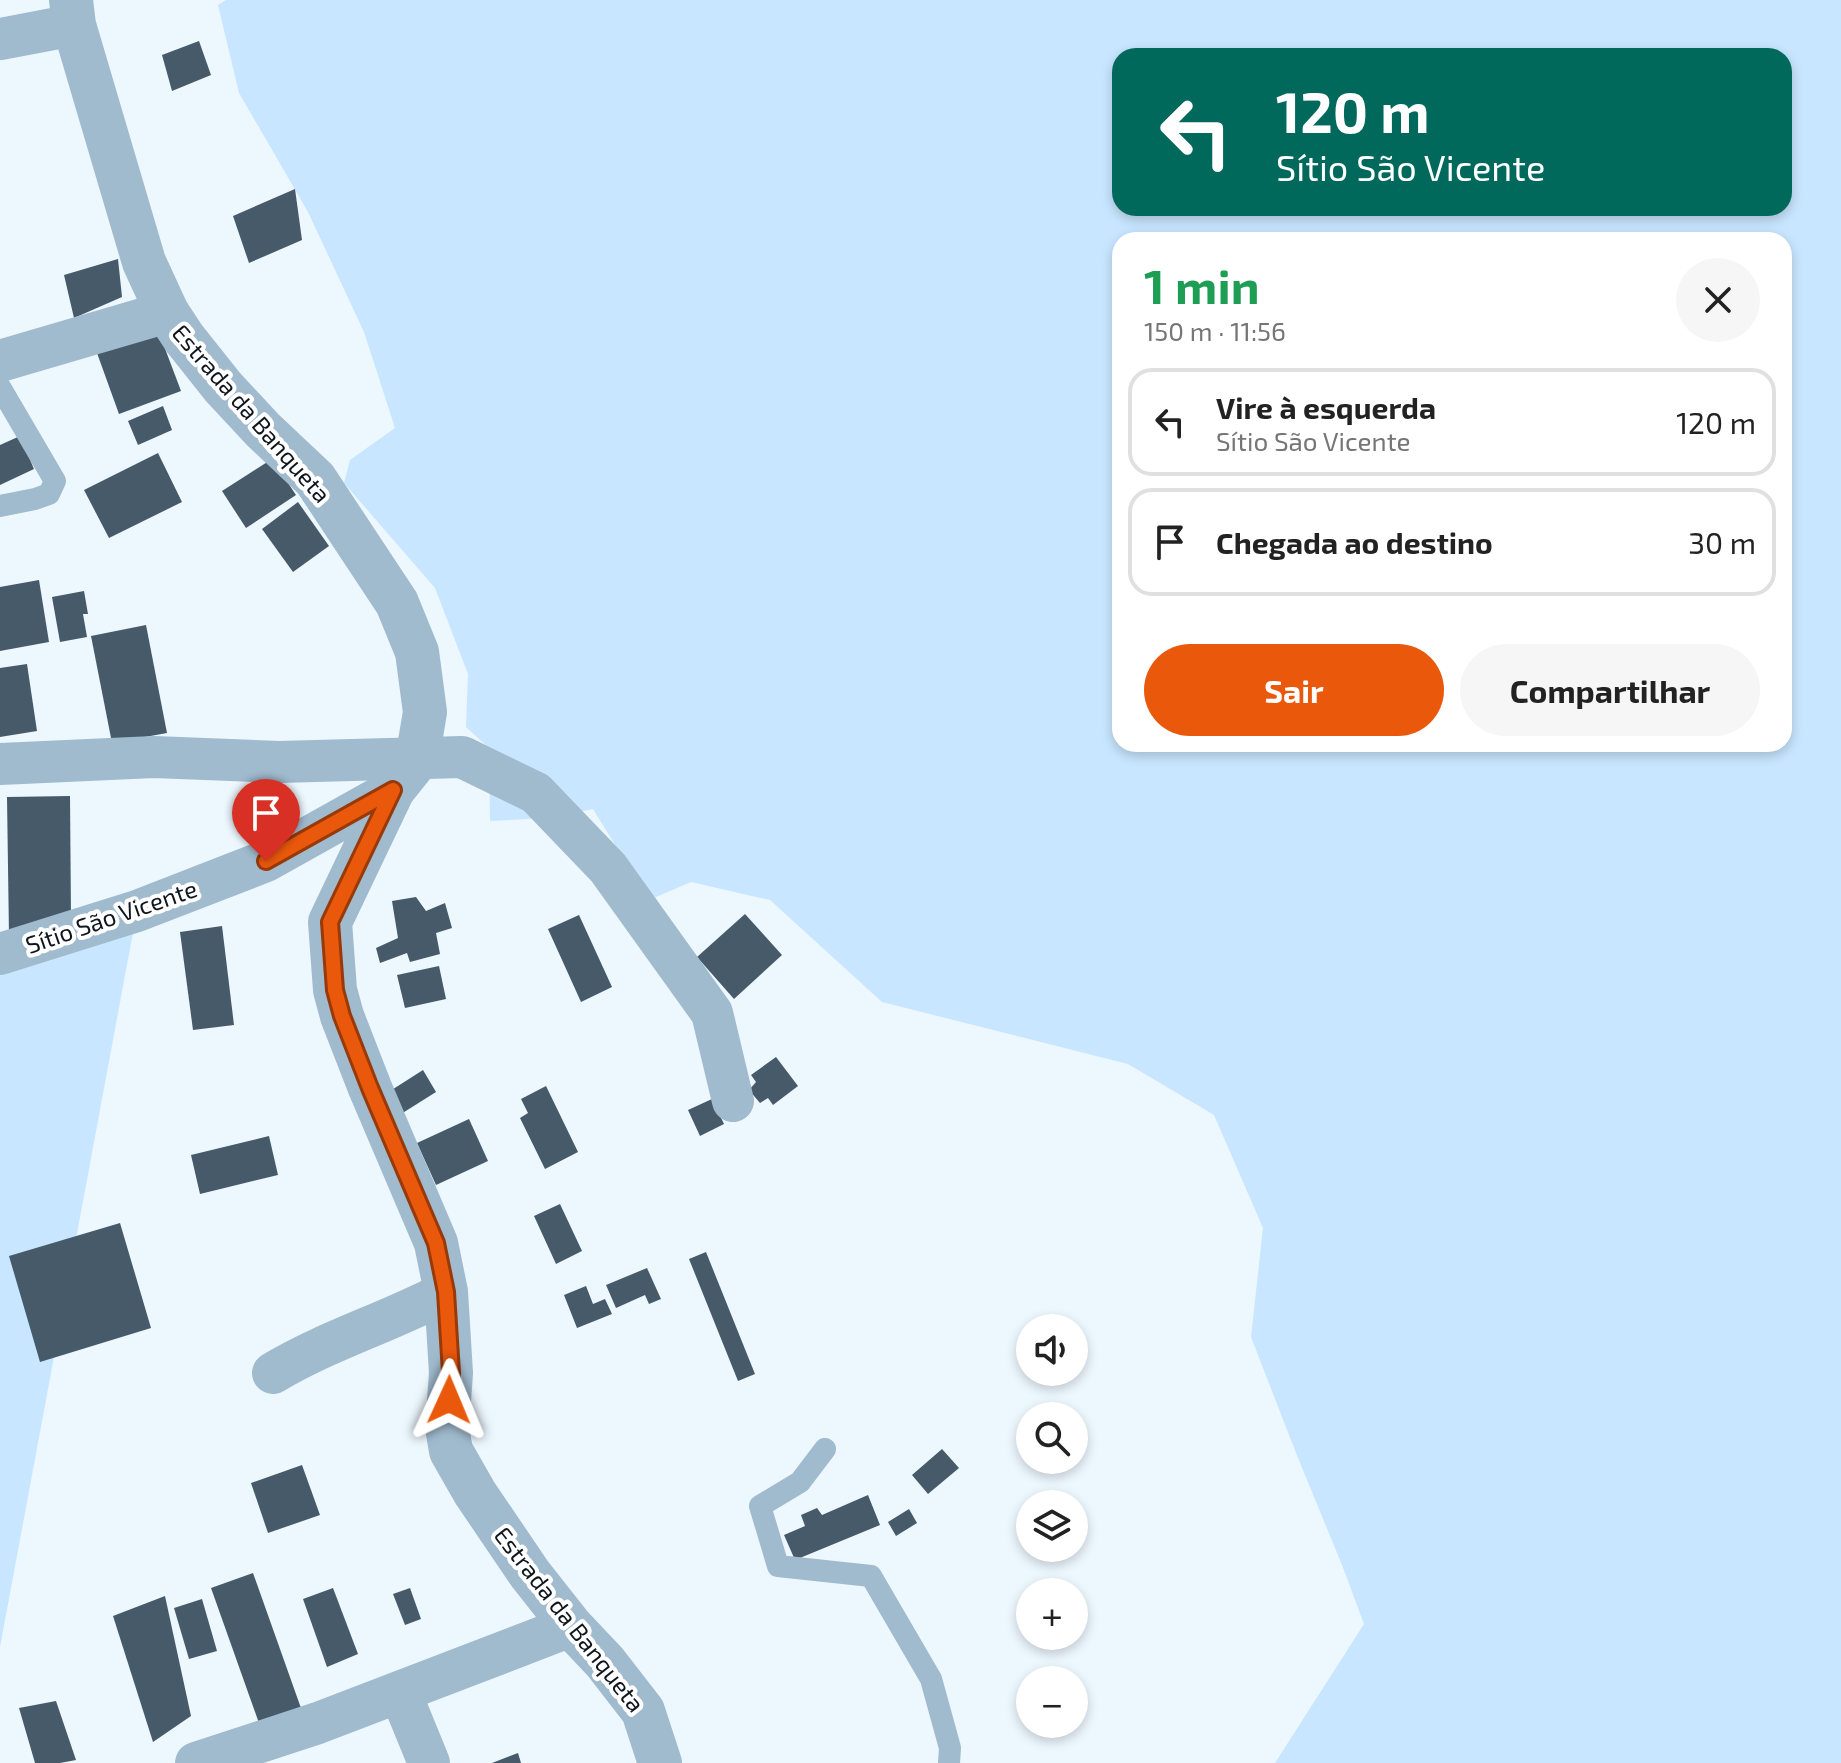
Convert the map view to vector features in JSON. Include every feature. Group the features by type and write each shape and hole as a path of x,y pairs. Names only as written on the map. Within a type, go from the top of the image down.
{"street":[{"path":"0,39 72,12"},
{"name":"Estrada da Banqueta","path":"72,12 144,262 167,312 223,387 315,479 397,603 417,652 425,712 405,775 330,922 335,990 370,1088 436,1243 446,1292 451,1373 447,1427 451,1451 475,1493 530,1574 643,1711 660,1756"},
{"path":"0,361 167,312"},
{"path":"0,764 154,757 279,762 405,775 462,757 536,793 608,868 712,1013 733,1101"},
{"name":"Sítio São Vicente","path":"0,954 137,911 266,861 405,775"},
{"path":"273,1373 295,1360 446,1292"},
{"path":"196,1763 318,1723 571,1626"},
{"path":"400,1692 429,1763"}],"lane":[{"path":"0,387 55,481 49,494 0,506"},
{"path":"825,1449 800,1482 760,1506 778,1566 871,1576 931,1679 950,1748 949,1763"}],"shaded area":[{"path":"226,0 1841,0 1841,1763 1275,1763 1364,1624 1251,1337 1263,1228 1214,1115 1128,1064 882,1002 770,900 691,882 649,900 593,809 547,818 490,821 489,748 466,727 468,674 435,588 344,483 350,460 395,428 364,332 308,212 239,93 218,5"},
{"path":"137,911 0,1647 0,954"}],"building":[{"path":"199,41 211,75 172,91 162,55"},
{"path":"295,189 302,240 249,263 233,216"},
{"path":"118,259 122,297 74,318 64,275"},
{"path":"158,330 181,391 119,414 97,353"},
{"path":"163,406 172,430 138,445 128,421"},
{"path":"20,436 34,469 0,485 0,445"},
{"path":"158,453 182,502 109,538 84,490"},
{"path":"272,459 296,495 246,528 222,491"},
{"path":"298,502 329,546 293,572 262,529"},
{"path":"39,580 49,642 0,651 0,587"},
{"path":"84,591 88,614 83,614 87,637 60,642 52,597"},
{"path":"146,625 167,733 112,743 91,636"},
{"path":"27,664 37,731 0,737 0,668"},
{"path":"70,796 71,919 9,936 7,797"},
{"path":"416,897 426,911 445,903 452,928 436,933 440,954 410,962 407,953 380,963 376,948 398,938 392,901"},
{"path":"745,914 782,955 734,999 697,957"},
{"path":"579,915 612,987 581,1002 548,929"},
{"path":"222,926 234,1025 193,1030 180,932"},
{"path":"439,966 446,999 405,1008 397,975"},
{"path":"776,1057 798,1086 773,1105 768,1098 760,1103 749,1090 756,1082 751,1075"},
{"path":"423,1070 436,1092 401,1114 387,1093"},
{"path":"546,1086 578,1152 545,1169 520,1118 528,1113 521,1099"},
{"path":"712,1099 724,1124 700,1136 688,1110"},
{"path":"469,1119 488,1161 436,1185 417,1143"},
{"path":"269,1136 278,1175 200,1194 191,1155"},
{"path":"560,1204 582,1251 556,1264 534,1216"},
{"path":"120,1223 151,1328 40,1362 9,1256"},
{"path":"706,1252 755,1374 738,1381 689,1259"},
{"path":"647,1268 661,1299 649,1304 645,1295 616,1308 606,1285"},
{"path":"586,1286 593,1304 605,1299 612,1314 577,1328 564,1295"},
{"path":"942,1449 959,1468 928,1494 912,1475"},
{"path":"302,1465 320,1515 268,1533 251,1483"},
{"path":"868,1495 880,1525 795,1560 784,1535 805,1526 801,1515 817,1508 822,1515"},
{"path":"909,1509 917,1523 896,1536 888,1522"},
{"path":"253,1573 302,1711 260,1726 211,1588"},
{"path":"333,1588 358,1654 327,1667 303,1599"},
{"path":"410,1588 421,1619 405,1625 393,1594"},
{"path":"165,1596 191,1716 153,1742 113,1616"},
{"path":"202,1599 217,1651 189,1659 174,1608"},
{"path":"56,1701 76,1760 35,1763 19,1708"},
{"path":"518,1753 521,1763 492,1763"}],"route":[{"path":"266,861 393,790 330,922 335,990 370,1088 436,1243 446,1292 451,1373 449,1400"}]}
